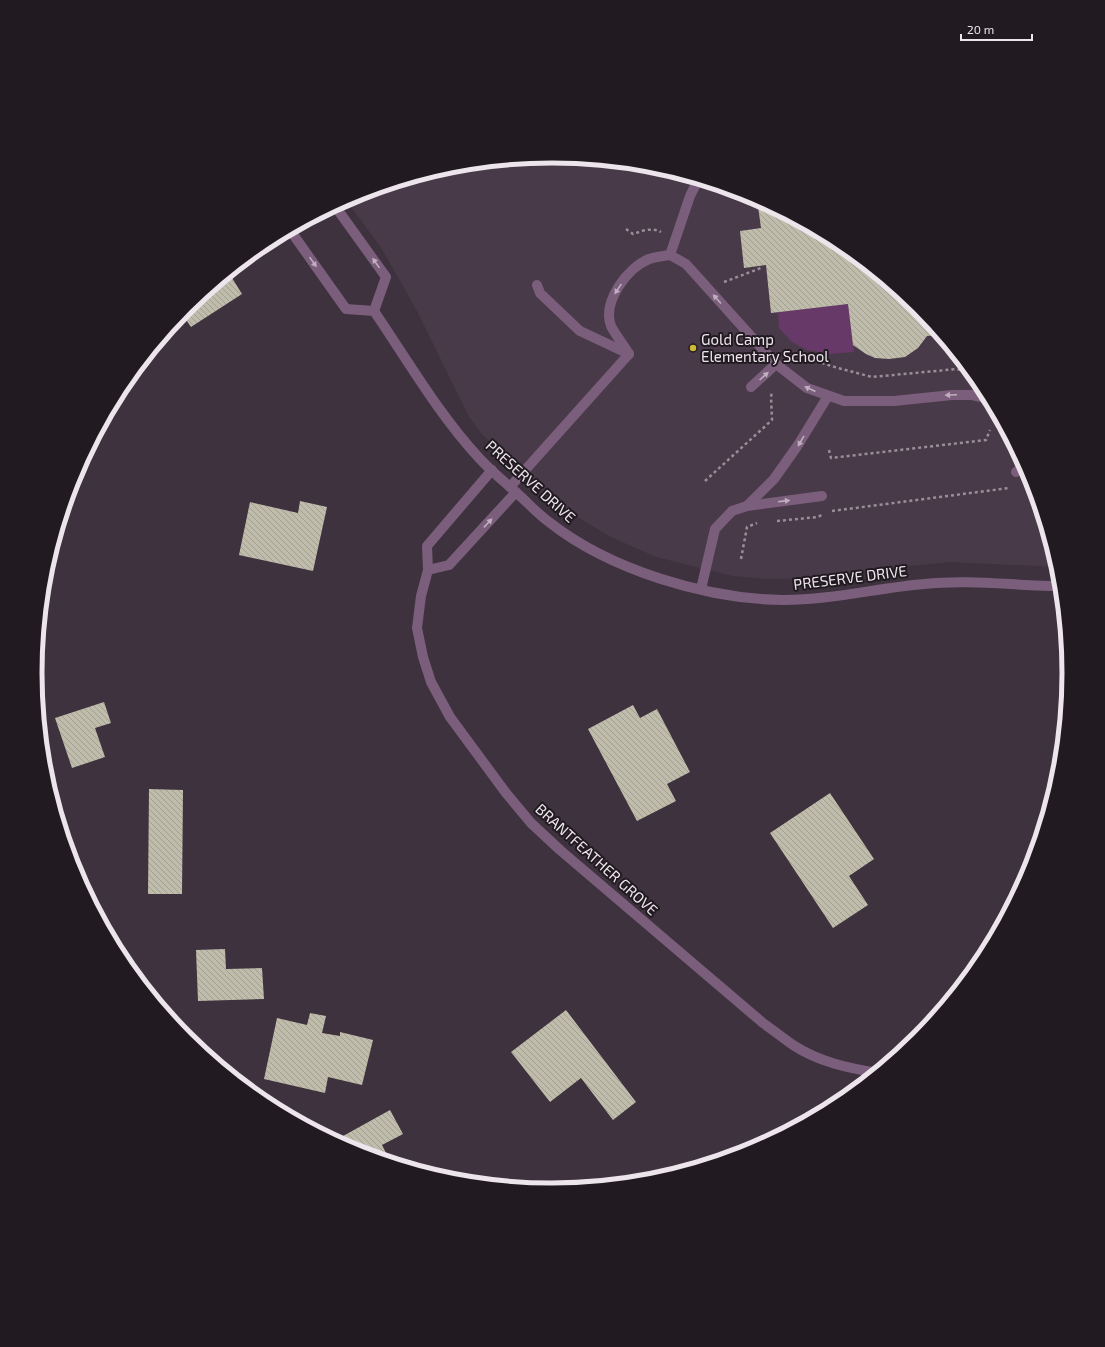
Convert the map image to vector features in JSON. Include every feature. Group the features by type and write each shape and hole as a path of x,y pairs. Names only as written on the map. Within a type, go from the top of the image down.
{"street":[{"path":"670,255 690,196 696,184"},
{"path":"293,234 346,309 374,311 386,278 338,211"},
{"path":"629,354 611,325 609,309 615,294 630,271 649,259 670,255 686,264 776,364 807,388 844,401 894,401 952,395 972,395 982,397"},
{"path":"537,286 540,293 580,331 629,354"},
{"name":"PRESERVE DRIVE","path":"374,311 443,414 492,470 549,522 575,540 605,556 641,572 671,582 701,589 746,597 783,600 815,599 924,584 960,582 1055,586"},
{"path":"428,570 449,565 629,354"},
{"path":"751,387 776,364"},
{"path":"747,506 774,479 798,445 828,396"},
{"path":"1016,472 1020,469"},
{"name":"BRANTFEATHER GROVE","path":"492,470 427,546 428,570 421,596 417,628 423,657 431,682 450,717 479,758 531,822 560,850 745,1008 794,1046 824,1061 852,1069 871,1072"},
{"path":"701,589 715,530 732,511 747,506 822,496"}],"path":[{"path":"626,229 633,234 643,230 655,229 676,239"},
{"path":"719,284 761,268"},
{"path":"705,481 772,420 771,397 776,364 781,350 872,377 957,369 964,371"},
{"path":"829,450 831,458 986,440 990,430"},
{"path":"1022,487 1027,486"},
{"path":"772,522 818,517 828,511 1014,488"},
{"path":"741,559 747,527 757,523 764,523"}],"shaded area":[{"name":"Gold Camp Elementary School","path":"519,164 586,164 619,167 652,173 685,180 717,190 778,216 808,231 863,268 913,313 958,363 995,418 1024,478 1046,541 1051,567 951,562 811,578 767,579 733,576 656,557 611,537 562,508 539,490 481,433 468,415 416,309 382,249 350,205 388,190 420,180 486,167"},
{"path":"848,304 854,352 829,354 807,350 792,342 779,328 778,312"}],"building":[{"path":"758,207 808,231 863,268 889,290 935,335 927,336 918,348 905,357 889,359 875,358 853,345 848,304 771,313 766,265 744,268 740,231 761,228"},
{"path":"231,277 242,294 191,327 186,319"},
{"path":"300,501 327,507 313,571 239,555 250,502 298,513"},
{"path":"104,702 111,723 95,728 105,757 72,768 55,718"},
{"path":"633,705 640,718 657,709 690,772 667,784 676,801 637,821 588,729"},
{"path":"149,789 183,790 182,894 148,894"},
{"path":"830,793 874,859 849,876 868,905 833,928 770,833"},
{"path":"1025,865 996,927 993,926"},
{"path":"225,949 226,969 262,968 264,999 198,1001 196,950"},
{"path":"566,1010 636,1102 613,1120 581,1078 550,1102 511,1052"},
{"path":"310,1013 326,1016 322,1033 340,1036 340,1032 373,1040 362,1085 328,1077 325,1093 264,1079 277,1018 307,1025"},
{"path":"390,1110 403,1134 382,1145 388,1157 341,1137"}],"place":[{"name":"Gold Camp Elementary School","path":"693,348"}]}
